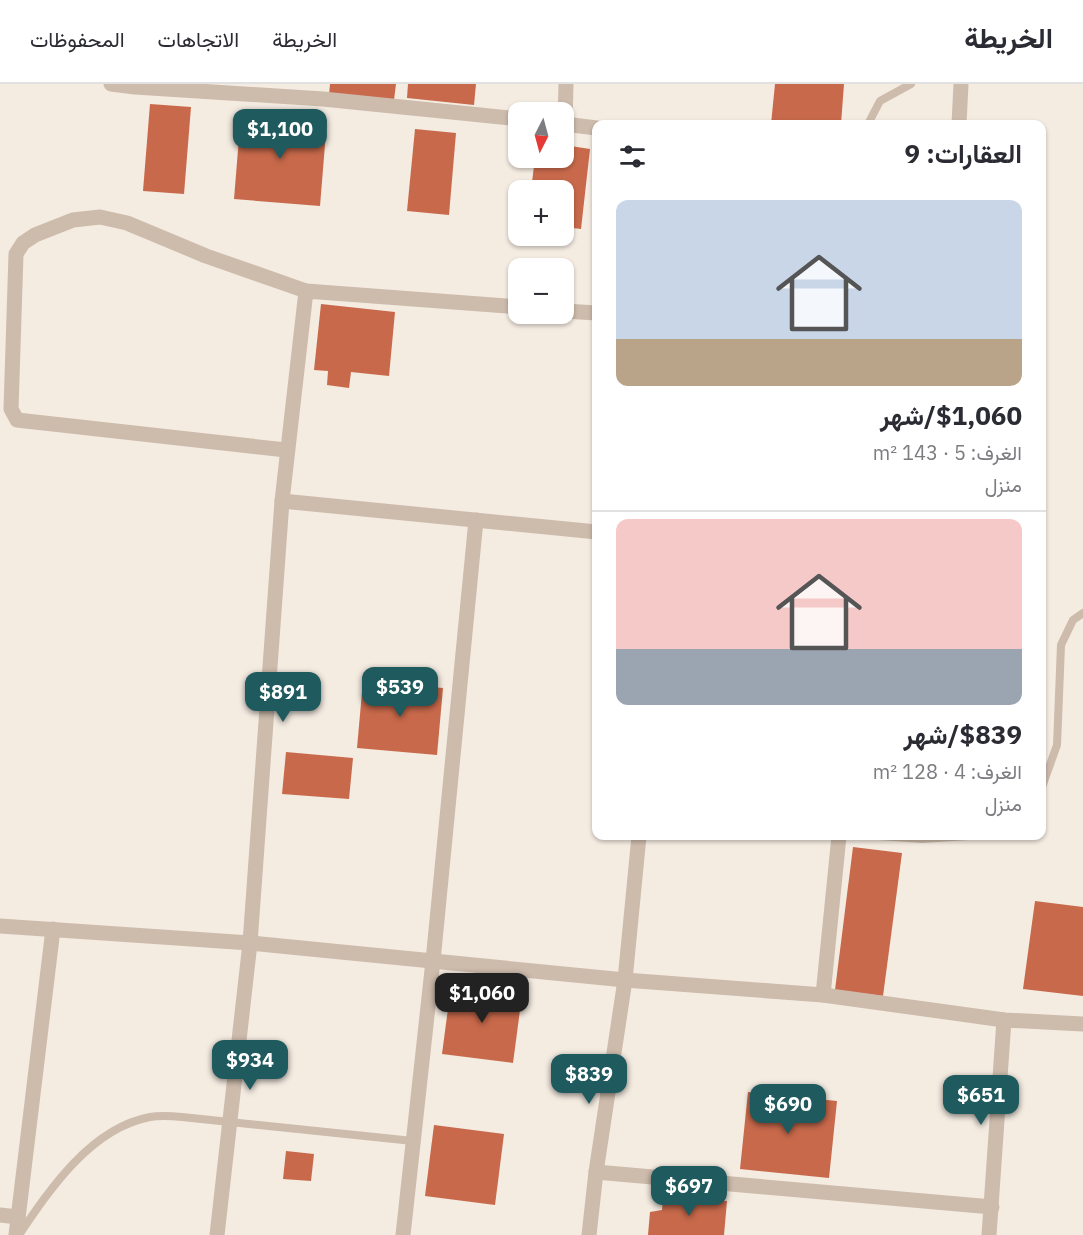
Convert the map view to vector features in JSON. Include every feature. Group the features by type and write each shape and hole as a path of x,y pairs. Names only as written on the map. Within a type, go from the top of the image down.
{"street":[{"path":"111,84 323,99 508,118"},
{"path":"315,84 315,92 323,99"},
{"path":"565,102 566,84"},
{"path":"959,120 961,84"},
{"path":"574,125 592,127"},
{"path":"286,450 17,420 11,409 16,254 23,243 35,235 73,220 100,217 127,223 197,253 306,291 508,306"},
{"path":"217,1235 250,943 286,450 306,291"},
{"path":"574,312 592,313"},
{"path":"282,501 592,532"},
{"path":"403,1235 433,961 476,520"},
{"path":"589,1235 596,1172 625,980 639,840"},
{"path":"823,995 839,840"},
{"path":"0,926 250,943 625,980 823,995 1004,1020 1083,1024"},
{"path":"17,1235 53,929"},
{"path":"989,1235 1004,1020"},
{"path":"596,1172 992,1207"},
{"path":"0,1215 18,1217"}],"lane":[{"path":"870,120 880,101 911,84"},
{"path":"1046,776 1057,745 1060,645 1074,620 1083,613"},
{"path":"17,1235 60,1176 76,1161 106,1137 132,1123 160,1116 230,1121 413,1141"}],"building":[{"path":"330,84 396,84 394,100 329,95"},
{"path":"408,84 476,84 474,105 407,98"},
{"path":"775,84 844,84 841,120 771,120"},
{"path":"150,104 191,107 184,194 143,191"},
{"path":"241,113 327,120 320,206 234,199"},
{"path":"415,129 456,133 449,215 407,211"},
{"path":"574,147 590,149 581,229 574,228 574,180 532,180 534,168 574,168"},
{"path":"321,304 395,312 389,376 351,372 349,388 327,385 328,371 314,370"},
{"path":"363,681 443,688 437,755 357,748"},
{"path":"286,752 353,758 349,799 282,794"},
{"path":"853,847 902,853 883,996 835,990"},
{"path":"1035,901 1083,907 1083,996 1023,989"},
{"path":"451,986 522,995 513,1063 442,1054"},
{"path":"748,1092 837,1101 829,1178 740,1169"},
{"path":"434,1125 504,1134 495,1205 425,1196"},
{"path":"286,1151 314,1154 311,1181 283,1179"},
{"path":"663,1196 727,1201 724,1235 648,1235 650,1212 662,1210"}]}
